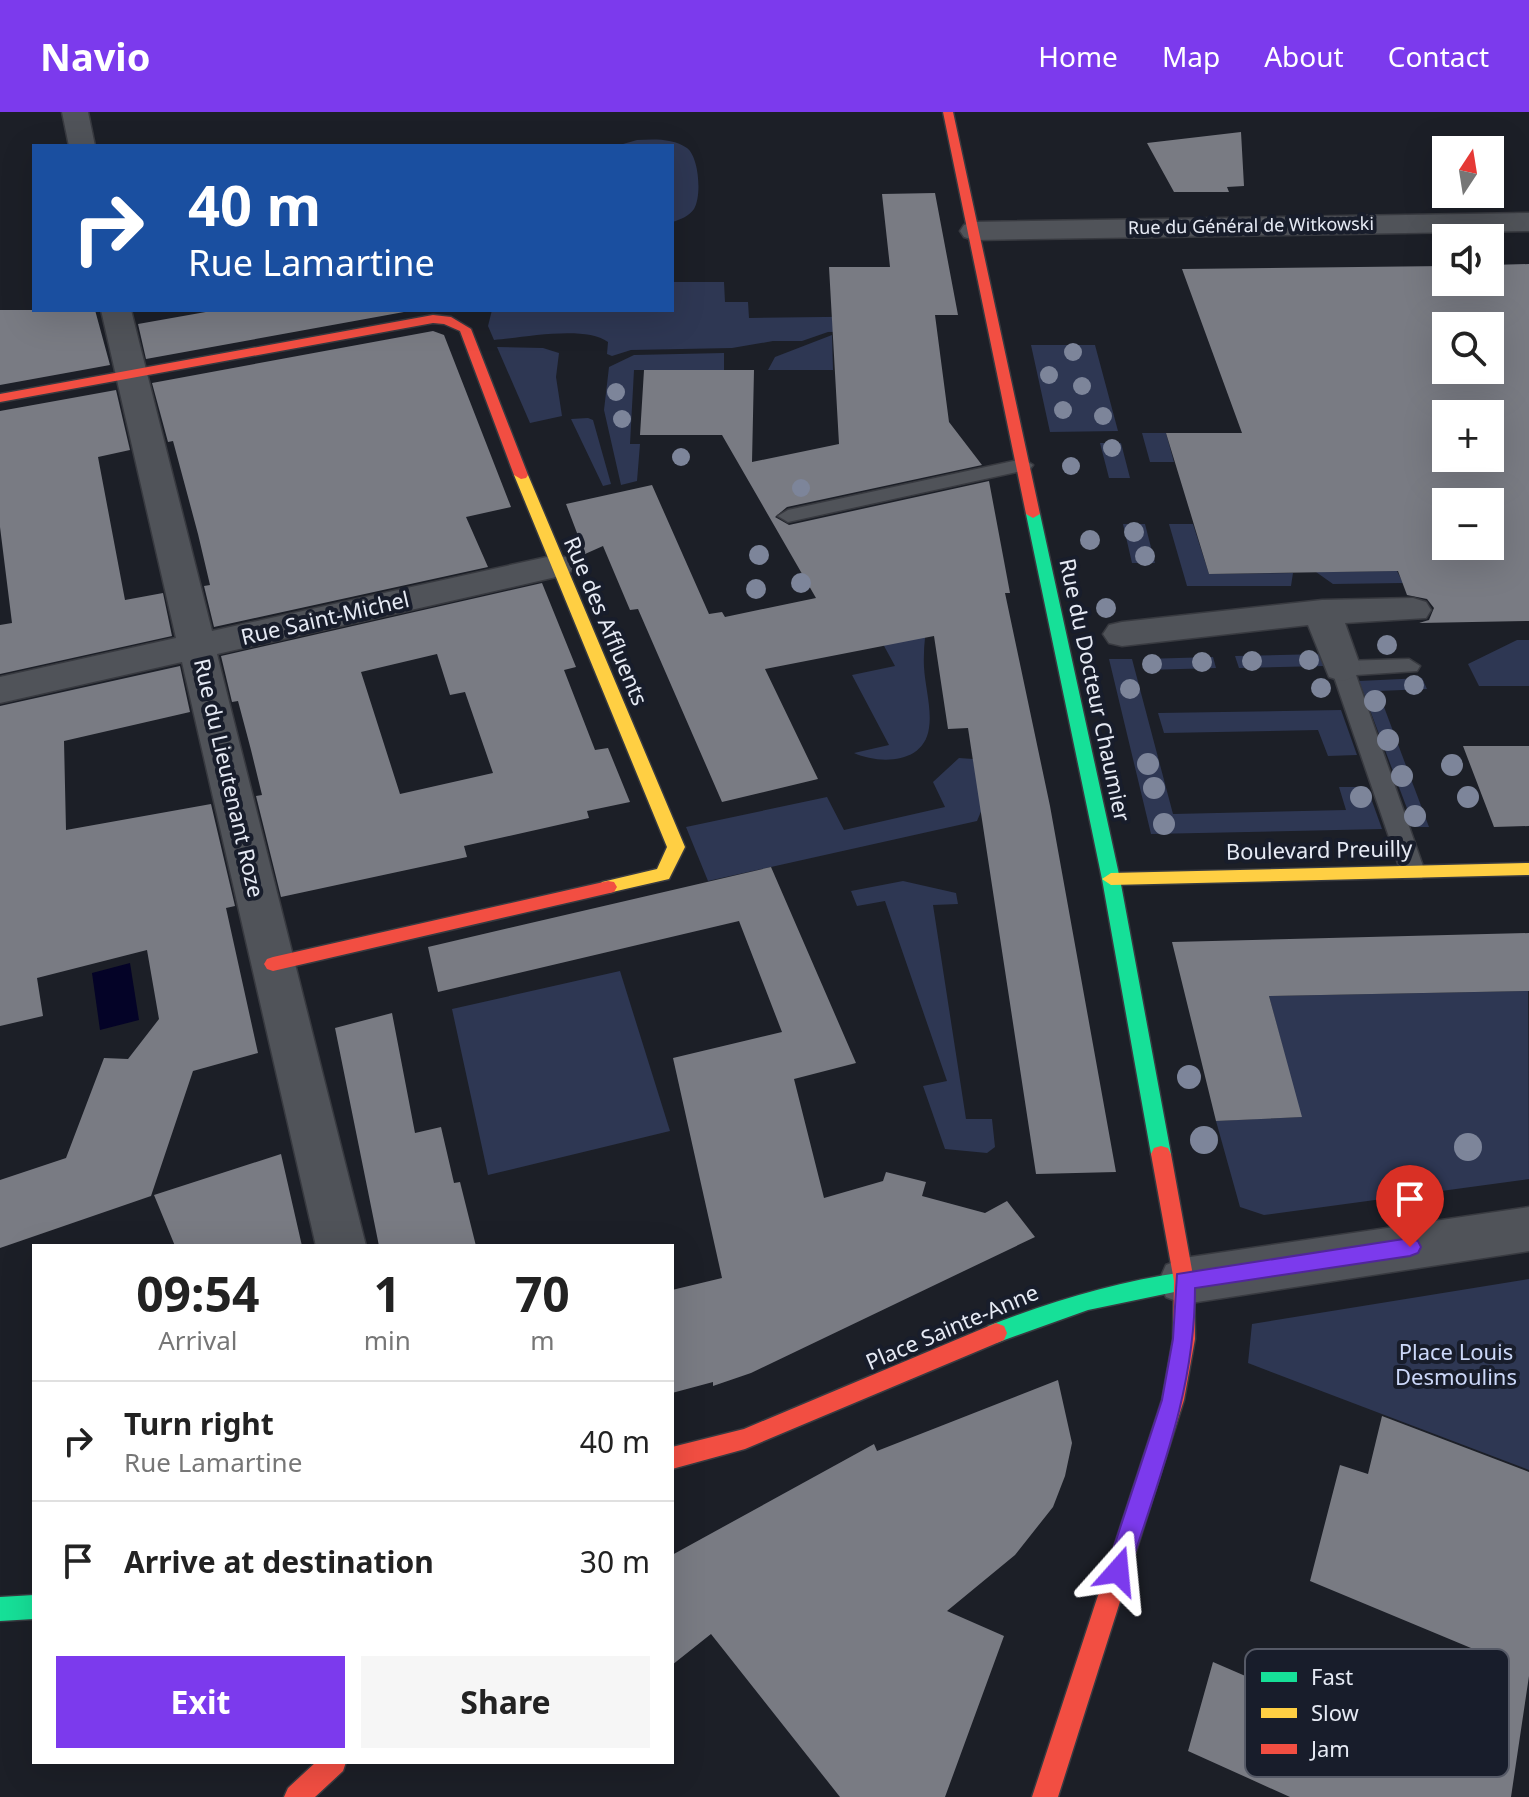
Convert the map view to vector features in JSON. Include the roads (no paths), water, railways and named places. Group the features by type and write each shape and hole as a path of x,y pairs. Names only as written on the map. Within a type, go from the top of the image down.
{"street":[{"path":"75,112 82,144"},
{"name":"Rue du Docteur Chaumier","path":"948,112 1111,879 1184,1281 1184,1339 1173,1400 1045,1797"},
{"name":"Rue du Général de Witkowski","path":"974,231 1529,222"},
{"name":"Rue du Lieutenant Roze","path":"116,312 341,1244"},
{"name":"Rue des Affluents","path":"0,398 433,319 447,320 465,329 556,566 676,847 663,874 273,964"},
{"name":"Rue Saint-Michel","path":"0,690 556,566"},
{"path":"1122,634 1322,612 1413,610"},
{"path":"1322,612 1342,668"},
{"name":"Boulevard Preuilly","path":"1111,879 1529,869"},
{"path":"1184,1281 1529,1229"},
{"name":"Place Sainte-Anne","path":"674,1457 745,1439 1063,1305 1124,1289 1184,1281"},
{"name":"Place Sainte-Anne","path":"708,1466 745,1439"},
{"path":"0,1609 32,1607"},
{"path":"297,1797 332,1764"}],"lane":[{"path":"788,516 1023,465"},
{"path":"1409,666 1342,668 1413,872"}],"park label":[{"name":"Place Louis Desmoulins","path":"1456,1364"}]}
